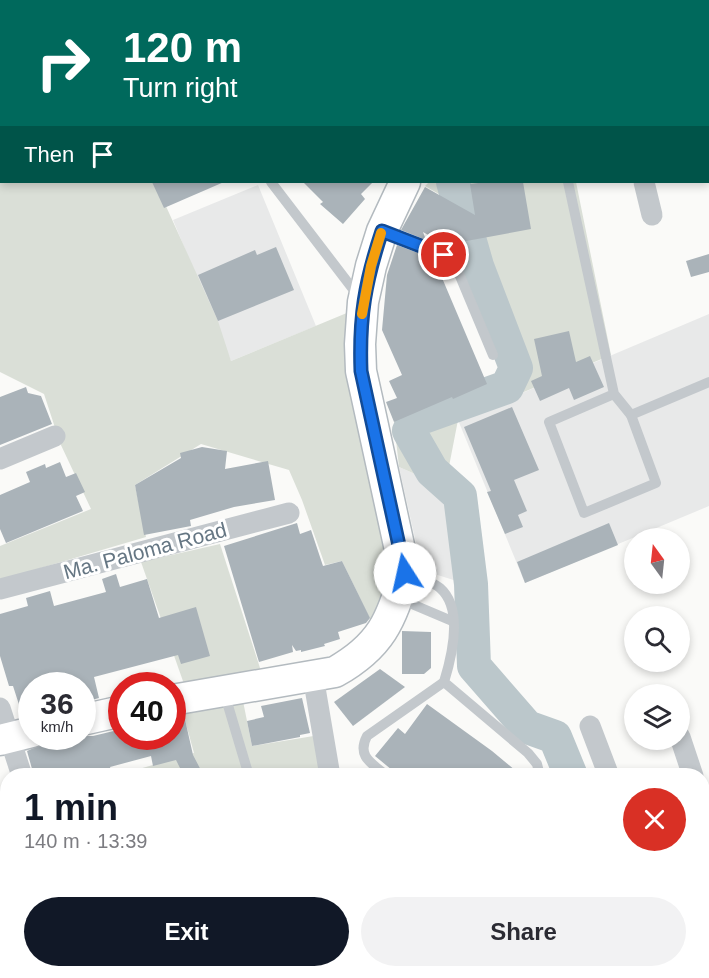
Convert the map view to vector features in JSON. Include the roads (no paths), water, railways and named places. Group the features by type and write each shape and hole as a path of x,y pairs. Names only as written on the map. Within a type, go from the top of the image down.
{"street":[{"path":"186,697 335,672 353,662 386,628 401,586 361,371 360,344 363,302 371,266 382,231 405,183"},
{"path":"644,183 652,215"},
{"path":"0,459 55,436"},
{"name":"Ma. Paloma Road","path":"0,589 289,513"},
{"path":"313,676 329,768"},
{"path":"0,708 14,736 20,768"},
{"path":"590,726 606,768"},
{"path":"684,750 690,768"}],"lane":[{"path":"273,183 363,302"},
{"path":"568,183 614,394 631,415 656,483 584,513 549,422 614,394"},
{"path":"382,231 444,255 454,264 493,355"},
{"path":"631,415 709,382"},
{"path":"401,586 452,621"},
{"path":"377,768 364,754 363,744 367,736 444,682 454,649 452,606 439,586 401,586"},
{"path":"444,682 528,753 538,768"},
{"path":"224,690 247,768"}],"waterway":[{"path":"453,183 477,266 516,368 507,387 415,420 409,431 432,471 460,496 471,584 474,666 527,727 555,737 568,768"}]}
